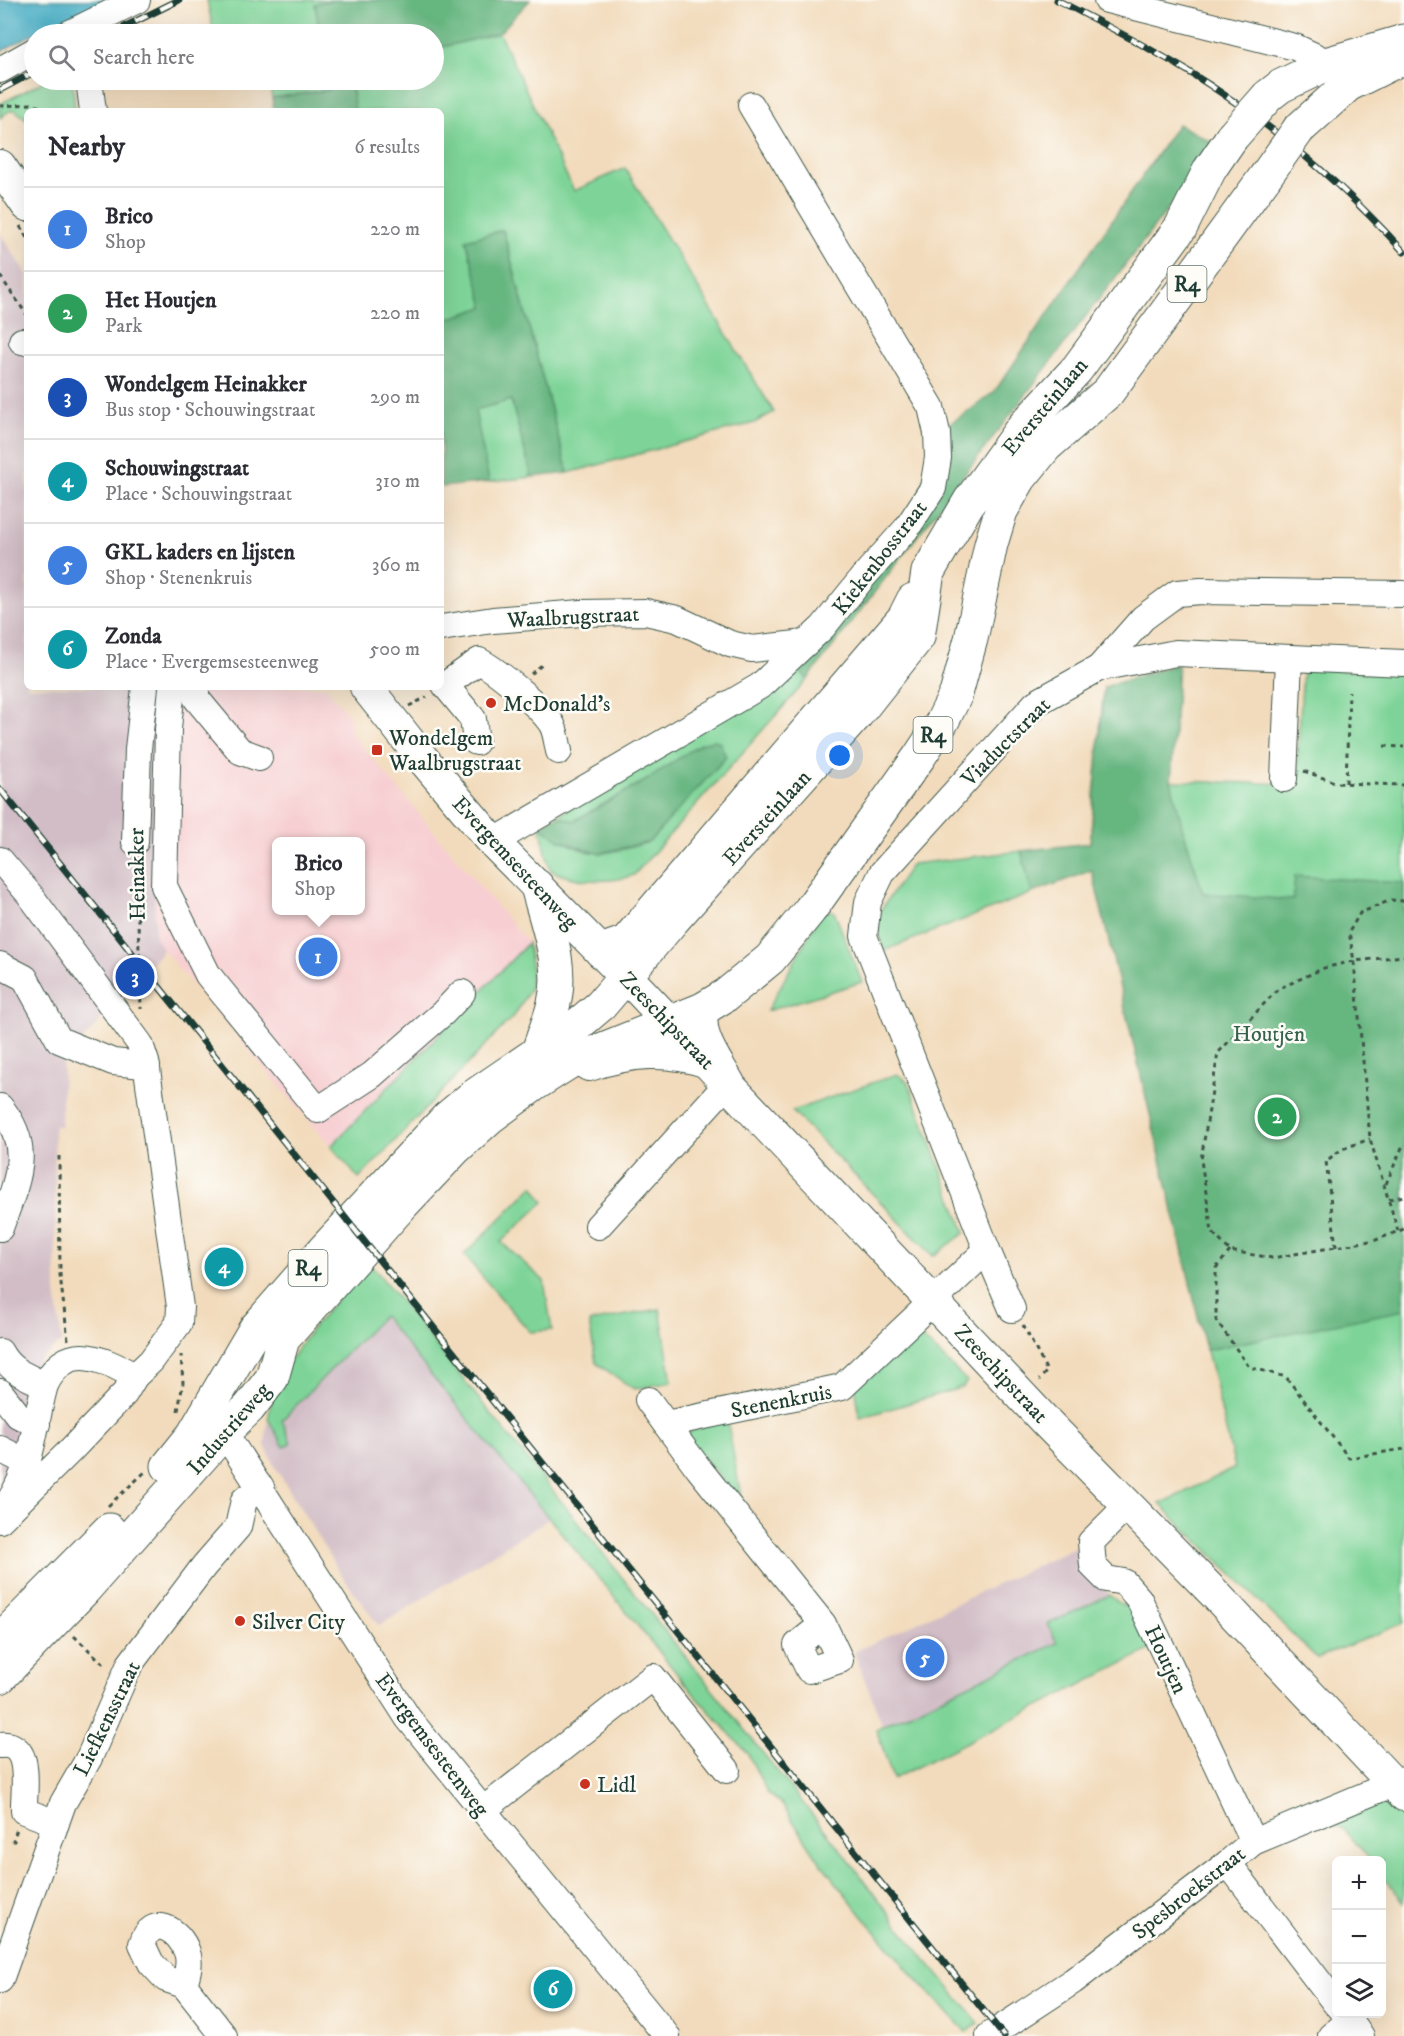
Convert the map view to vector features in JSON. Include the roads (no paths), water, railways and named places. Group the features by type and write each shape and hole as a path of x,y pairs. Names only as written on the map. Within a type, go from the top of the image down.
{"highway":[{"name":"R4","path":"1329,63 1404,41"},
{"name":"Eversteinlaan","path":"703,1009 726,995 770,959 810,910 942,722 956,693 1001,511 1020,478 1046,446 1108,392 1299,129 1348,85 1404,57"},
{"name":"Eversteinlaan","path":"447,1118 471,1098 575,1028 601,1005 673,920 838,736 918,637 928,572 969,502 1023,427 1077,369 1182,227 1210,169 1232,137 1268,96 1281,86 1329,63"},
{"path":"601,951 626,942 634,933 904,618 928,572"},
{"path":"537,886 554,950 556,973 555,1001 538,1052"},
{"name":"R4","path":"535,1084 568,1063 703,1009"},
{"path":"703,1009 700,1026 718,1073"},
{"name":"Industrieweg","path":"0,1677 84,1590 224,1432 249,1408 272,1378 283,1339 402,1205 456,1148 535,1084"},
{"name":"Industrieweg","path":"0,1640 97,1543 172,1461 193,1435 255,1329 323,1251 447,1118"}],"main road":[{"path":"0,166 24,201"},
{"name":"Evergemsesteenweg","path":"368,690 493,842 601,951"},
{"name":"Zeeschipstraat","path":"601,951 1025,1399 1400,1786"},
{"path":"535,1084 570,1049 601,1025 616,1009 625,976"},
{"path":"535,1084 600,1061 649,1052 686,1055 718,1073"}],"street":[{"path":"93,24 137,0"},
{"path":"1107,0 1295,47 1329,63"},
{"path":"0,70 24,57"},
{"path":"90,90 93,108"},
{"name":"Kiekenbosstraat","path":"493,842 760,686 823,627 864,576 908,528 933,488 938,458 937,433 931,408 752,105"},
{"path":"1099,668 1143,618 1177,593 1201,591 1404,594"},
{"name":"Waalbrugstraat","path":"449,634 581,613 646,612 677,620 730,644 752,649 806,642"},
{"name":"Viaductstraat","path":"987,1250 864,936 868,902 882,873 1036,704 1099,668 1176,653 1404,663"},
{"path":"1285,771 1289,659"},
{"path":"476,742 473,719 445,685 479,661 490,666 526,697 552,724 559,751"},
{"name":"Heinakker","path":"135,842 138,749 145,690"},
{"path":"172,690 168,729 164,886 208,975 318,1110 372,1075 442,1014 462,993"},
{"path":"196,690 196,698 240,751 259,758"},
{"path":"0,860 30,895 140,1044 146,1065 178,1288 179,1323 150,1361 135,1376 125,1393 0,1520"},
{"path":"0,965 25,978 59,1040 113,1062 146,1065"},
{"path":"598,1226 718,1073"},
{"path":"0,1107 11,1121 18,1137 21,1156 19,1176 0,1228"},
{"path":"934,1301 987,1250 1012,1309"},
{"name":"Stenenkruis","path":"666,1424 842,1387 934,1301"},
{"path":"0,1352 7,1365 15,1371 45,1384"},
{"path":"0,1515 20,1484 33,1442 45,1384 51,1373 61,1363 88,1356 103,1359 135,1376"},
{"path":"0,1392 7,1404 18,1415 33,1442"},
{"path":"648,1400 699,1469 823,1624"},
{"path":"0,1424 33,1442"},
{"name":"Evergemsesteenweg","path":"224,1432 408,1718 667,2036"},
{"path":"0,1449 33,1442"},
{"name":"Liefkensstraat","path":"0,1980 63,1803 89,1758 130,1664 204,1566 238,1527 244,1500 261,1487"},
{"name":"Houtjen","path":"1128,1505 1091,1542 1093,1566 1106,1579 1124,1582 1139,1599 1253,1842"},
{"path":"483,1810 653,1677 727,1770"},
{"path":"0,1744 16,1748 21,1756 26,1775 24,1811 56,1823"},
{"name":"Spesbroekstraat","path":"989,2036 1073,1982 1253,1842 1400,1786"},
{"path":"1228,1863 1344,2022"},
{"path":"184,1985 224,2036"}],"water":[{"path":"0,0 106,0 54,24 24,24 24,39 0,52"}],"railway":[{"path":"130,24 179,0"},
{"path":"1057,0 1186,70 1274,131 1328,176 1404,252"},
{"path":"0,90 24,77"},
{"path":"0,789 1004,2036"}],"place":[{"name":"McDonald's","path":"491,703"},
{"name":"Wondelgem Waalbrugstraat","path":"377,750"},
{"name":"Brico","path":"318,957"},
{"name":"Wondelgem Heinakker","path":"135,977"},
{"name":"Het Houtjen","path":"1277,1117"},
{"name":"Schouwingstraat","path":"224,1267"},
{"name":"Silver City","path":"240,1621"},
{"name":"GKL kaders en lijsten","path":"925,1658"},
{"name":"Lidl","path":"585,1784"},
{"name":"Zonda","path":"553,1989"}]}
